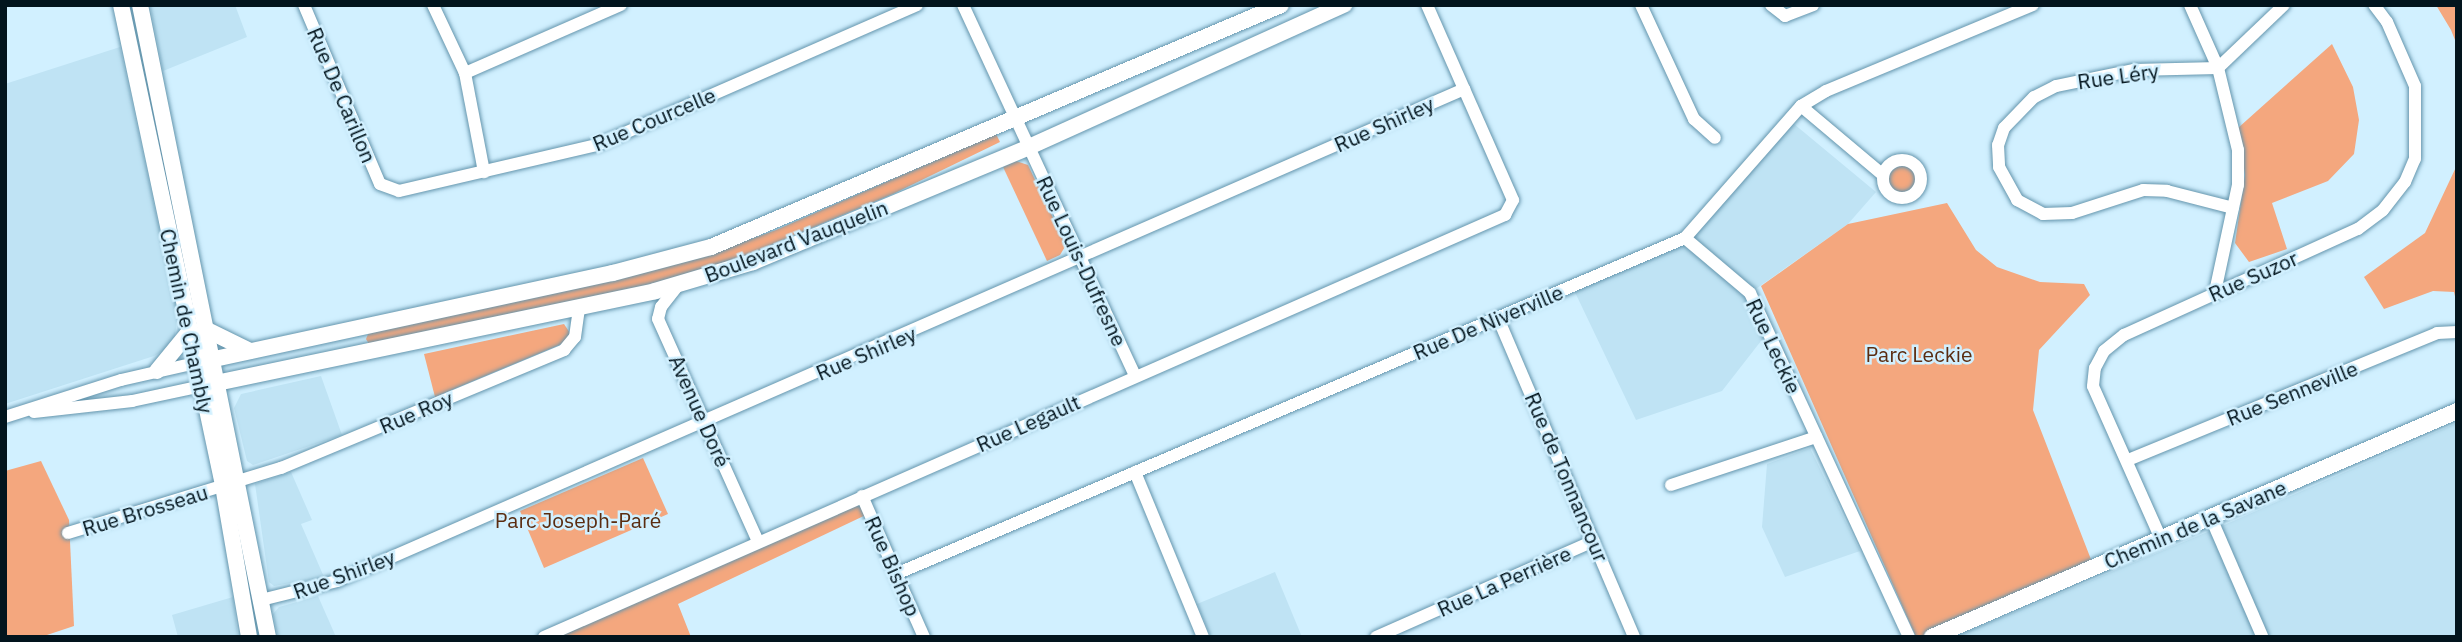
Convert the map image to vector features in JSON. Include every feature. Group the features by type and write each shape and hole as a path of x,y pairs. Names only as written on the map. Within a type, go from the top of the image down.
{"street":[{"name":"Chemin de Chambly","path":"121,5 268,637"},
{"name":"Chemin de Chambly","path":"140,5 197,331"},
{"name":"Rue De Carillon","path":"304,5 380,184"},
{"path":"433,5 465,73 484,172"},
{"path":"465,73 621,5"},
{"name":"Rue Courcelle","path":"380,184 399,191 597,145 917,5"},
{"name":"Rue Louis-Dufresne","path":"963,5 1135,376"},
{"name":"Boulevard Vauquelin","path":"204,361 694,252 784,219 1281,5"},
{"name":"Boulevard Vauquelin","path":"209,385 579,308 679,284 754,262 1029,146 1344,5"},
{"path":"1427,5 1464,89"},
{"path":"1641,5 1694,119 1715,138"},
{"path":"1771,5 1785,16 1814,5"},
{"name":"Rue De Niverville","path":"896,574 1685,238 1801,106 1826,91 2033,5"},
{"path":"2190,5 2218,68 2238,150 2233,208 2215,292"},
{"path":"2218,68 2284,5"},
{"name":"Rue Suzor","path":"2161,539 2093,386 2099,359 2124,335 2358,229 2384,210 2405,182 2415,159 2416,86 2387,22 2374,5"},
{"name":"Rue Léry","path":"2218,68 2134,70 2056,86 2034,97 2004,128 1998,145 2000,167 2017,200 2043,214 2072,214 2143,190 2167,191 2233,208"},
{"name":"Rue Legault","path":"544,637 1511,208 1510,193 1464,89"},
{"name":"Rue Shirley","path":"261,600 337,581 1464,89"},
{"path":"1801,106 1883,175"},
{"name":"Rue Leckie","path":"1685,238 1750,293 1909,637"},
{"name":"Avenue Doré","path":"679,284 658,316 758,541"},
{"name":"Rue Roy","path":"231,484 342,444 564,350 575,337 579,308"},
{"name":"Rue de Tonnancour","path":"1498,318 1634,637"},
{"path":"157,371 197,331 250,351"},
{"name":"Rue Senneville","path":"2128,460 2437,334 2457,332"},
{"path":"5,417 157,371 204,361"},
{"path":"19,413 132,401 209,385"},
{"name":"Chemin de la Savane","path":"1932,637 2457,411"},
{"path":"1671,485 1816,437"},
{"path":"1135,472 1203,637"},
{"name":"Chemin de Chambly","path":"231,484 249,637"},
{"name":"Rue Brosseau","path":"68,533 231,484"},
{"name":"Rue Bishop","path":"862,496 924,637"},
{"path":"2211,517 2262,636"},
{"name":"Rue La Perrière","path":"1376,637 1594,541"}],"shaded area":[{"path":"150,5 235,5 247,37 163,71"},
{"path":"120,47 178,317 173,345 154,356 5,404 5,84"},
{"path":"1788,119 1876,192 1848,224 1750,293 1768,332 1722,391 1636,420 1572,286 1685,238"},
{"path":"321,376 342,435 253,465 247,461 234,408 241,394"},
{"path":"2457,423 2457,637 1955,637 2222,526"},
{"path":"1810,448 1860,551 1785,577 1762,527 1767,464"},
{"path":"291,472 312,520 301,524 324,577 274,586 269,582 255,484"},
{"path":"1275,572 1302,637 1211,637 1197,604"},
{"path":"318,596 336,637 278,637 273,614 279,607"},
{"path":"233,597 238,637 178,637 172,615"}],"green space":[{"path":"2436,5 2457,5 2457,45 2451,30"},
{"path":"2332,44 2353,87 2359,120 2354,154 2328,181 2272,203 2287,249 2249,262 2235,243 2245,175 2238,128"},
{"path":"996,134 1000,142 893,194 721,266 637,289 369,344 366,339 369,332 707,255 776,230"},
{"path":"1016,161 1028,165 1066,245 1060,255 1047,261 1003,167"},
{"path":"2457,165 2457,305 2454,292 2433,291 2384,309 2364,277 2425,233"},
{"path":"1903,166 1914,170 1918,181 1914,192 1903,196 1892,192 1888,181 1892,170"},
{"name":"Parc Leckie","path":"1947,203 1976,250 1997,267 2040,282 2084,284 2090,295 2039,350 2033,410 2092,562 1925,637 1916,637 1761,286 1848,224"},
{"path":"564,324 570,333 564,343 435,397 424,354"},
{"name":"Parc Joseph-Paré","path":"643,458 668,514 544,568 520,511"},
{"path":"41,461 69,520 74,626 41,637 5,637 5,471"},
{"path":"862,496 870,513 678,604 691,637 555,637"}]}
